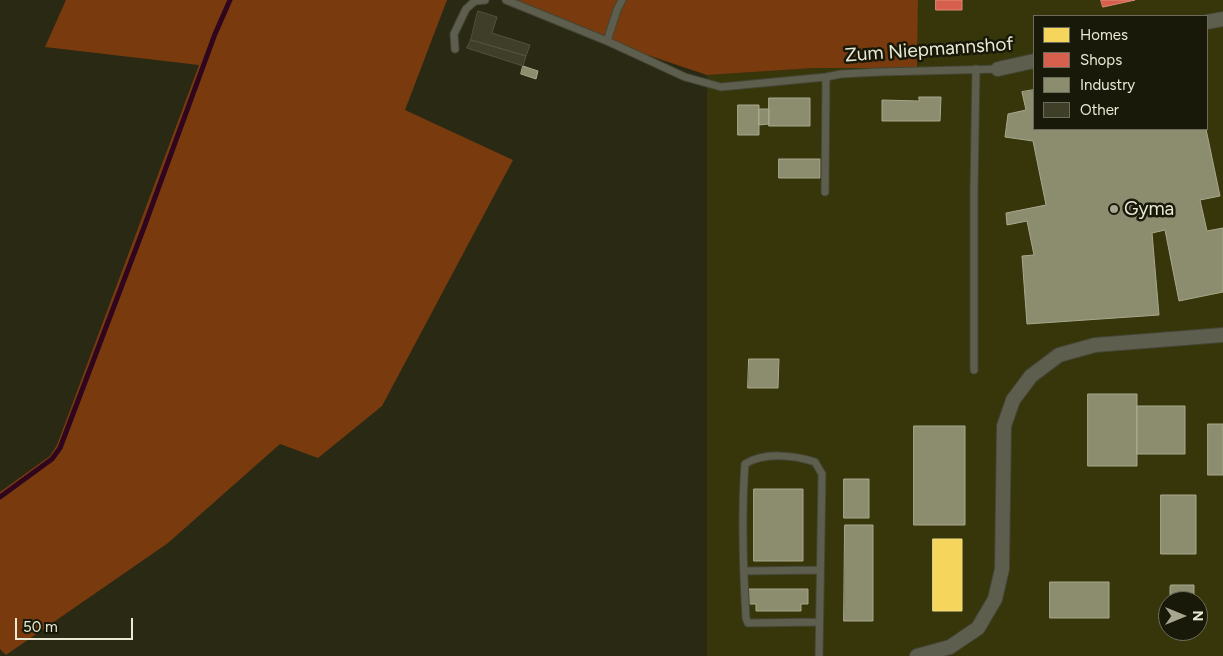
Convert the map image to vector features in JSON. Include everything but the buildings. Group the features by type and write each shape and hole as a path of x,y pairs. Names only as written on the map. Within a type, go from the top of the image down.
{"street":[{"path":"1208,22 1223,19"},
{"name":"Zum Niepmannshof","path":"998,69 1033,61"},
{"path":"917,656 950,647 978,628 995,599 1002,569 1004,426 1013,400 1031,376 1058,355 1095,345 1223,335"}],"lane":[{"path":"455,49 454,34 466,9 475,1 485,0"},
{"name":"Zum Niepmannshof","path":"506,0 607,41 685,77 721,87 841,74 998,69"},
{"path":"607,41 622,0"},
{"path":"974,370 976,69"},
{"name":"Zum Niepmannshof","path":"825,192 826,77"},
{"path":"818,622 748,623 746,618 743,518 745,464 753,459 800,457 815,462 822,474 818,622 819,656"},
{"path":"744,571 819,570"}],"shaded area":[{"path":"66,0 447,0 405,110 513,160 382,406 318,458 280,444 168,543 6,655 0,649 0,492 50,456 57,445 199,65 45,47"},
{"path":"505,0 918,0 917,68 814,68 707,75 582,33"},
{"path":"918,0 1223,0 1223,656 707,656 707,75 814,68 917,68"}],"waterway":[{"path":"0,497 52,459 60,448 215,34 230,0"}],"place":[{"name":"Gyma","path":"1114,209"}]}
